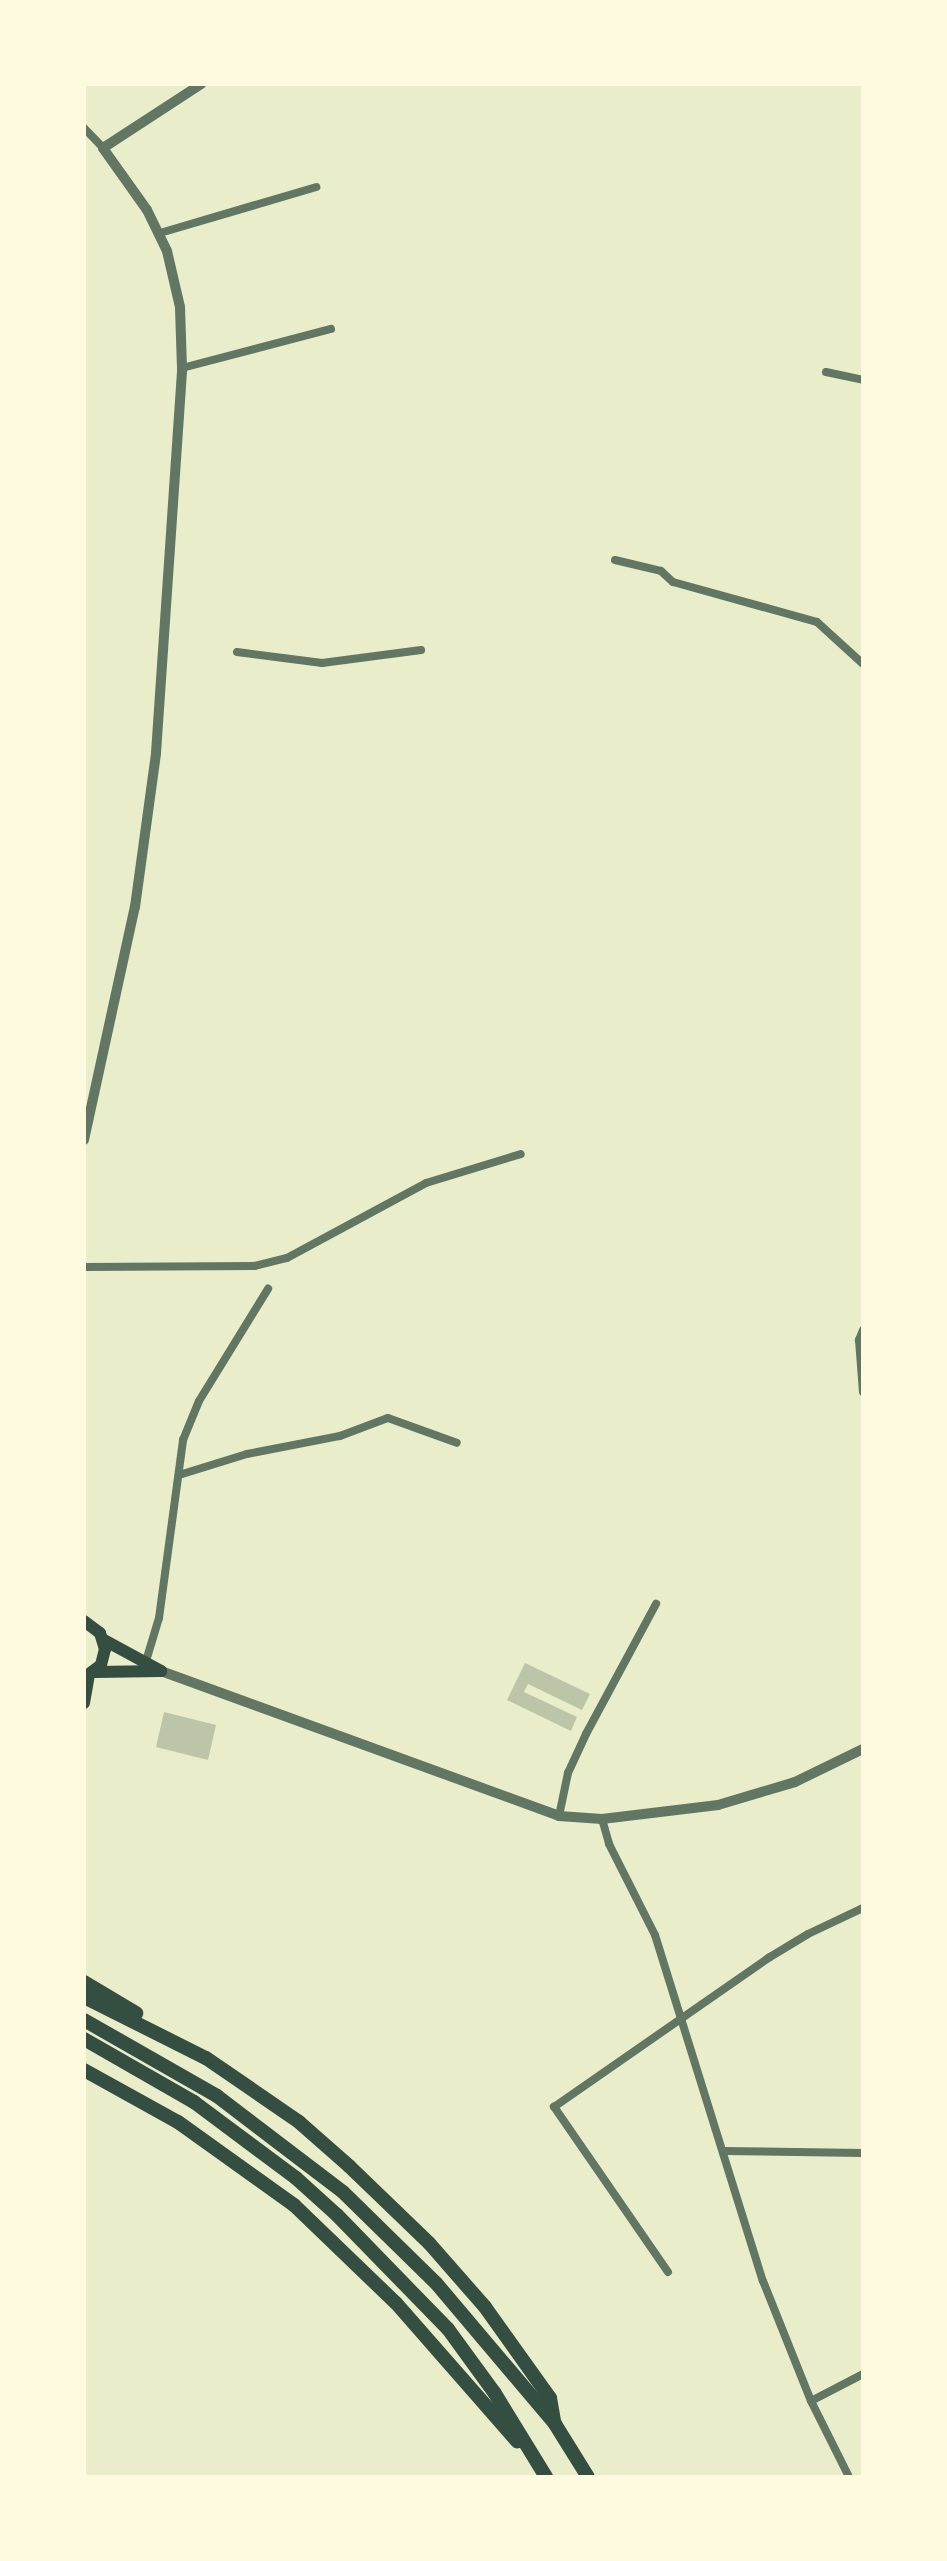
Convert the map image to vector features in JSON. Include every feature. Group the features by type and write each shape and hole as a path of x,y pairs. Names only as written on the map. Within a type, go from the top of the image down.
{"highway":[{"path":"84,1982 141,2016 154,2030"},
{"path":"84,1997 206,2058 299,2122 392,2207 485,2307 526,2360 550,2398 555,2424"},
{"path":"84,2020 217,2096 343,2192 436,2283 555,2424 588,2477"},
{"path":"84,2039 194,2102 296,2178 337,2215 448,2329 494,2392 543,2472"},
{"path":"84,2070 178,2122 294,2205 396,2303 543,2472"}],"main road":[{"path":"84,1621 95,1628 104,1640 161,1671"},
{"path":"84,1703 89,1675 104,1657 104,1640"},
{"path":"89,1675 161,1671"}],"street":[{"path":"103,148 201,84"},
{"path":"84,128 103,148 160,233 175,276 182,368 156,753 135,907 84,1140"},
{"path":"160,233 316,187"},
{"path":"182,368 331,329"},
{"path":"826,372 863,380"},
{"path":"615,560 661,571 673,582 817,622 863,664"},
{"path":"237,652 322,663 421,650"},
{"path":"84,1267 254,1266 287,1258 426,1183 521,1154"},
{"path":"146,1661 159,1618 183,1440 199,1401 268,1289"},
{"path":"863,1330 859,1340 859,1377 863,1392"},
{"path":"179,1475 247,1454 340,1436 388,1418 457,1443"},
{"path":"559,1816 568,1773 656,1604"},
{"path":"161,1671 559,1816 602,1819 718,1805 761,1794 863,1749"},
{"path":"602,1819 609,1844 655,1935 723,2151 743,2226 811,2401 849,2477"},
{"path":"668,2272 554,2107 808,1934 863,1908"},
{"path":"723,2151 863,2153"},
{"path":"811,2401 863,2374"}],"building":[{"path":"525,1663 590,1694 582,1710 528,1684 524,1692 577,1717 571,1731 507,1700"},
{"path":"164,1712 216,1725 208,1760 156,1747"}]}
